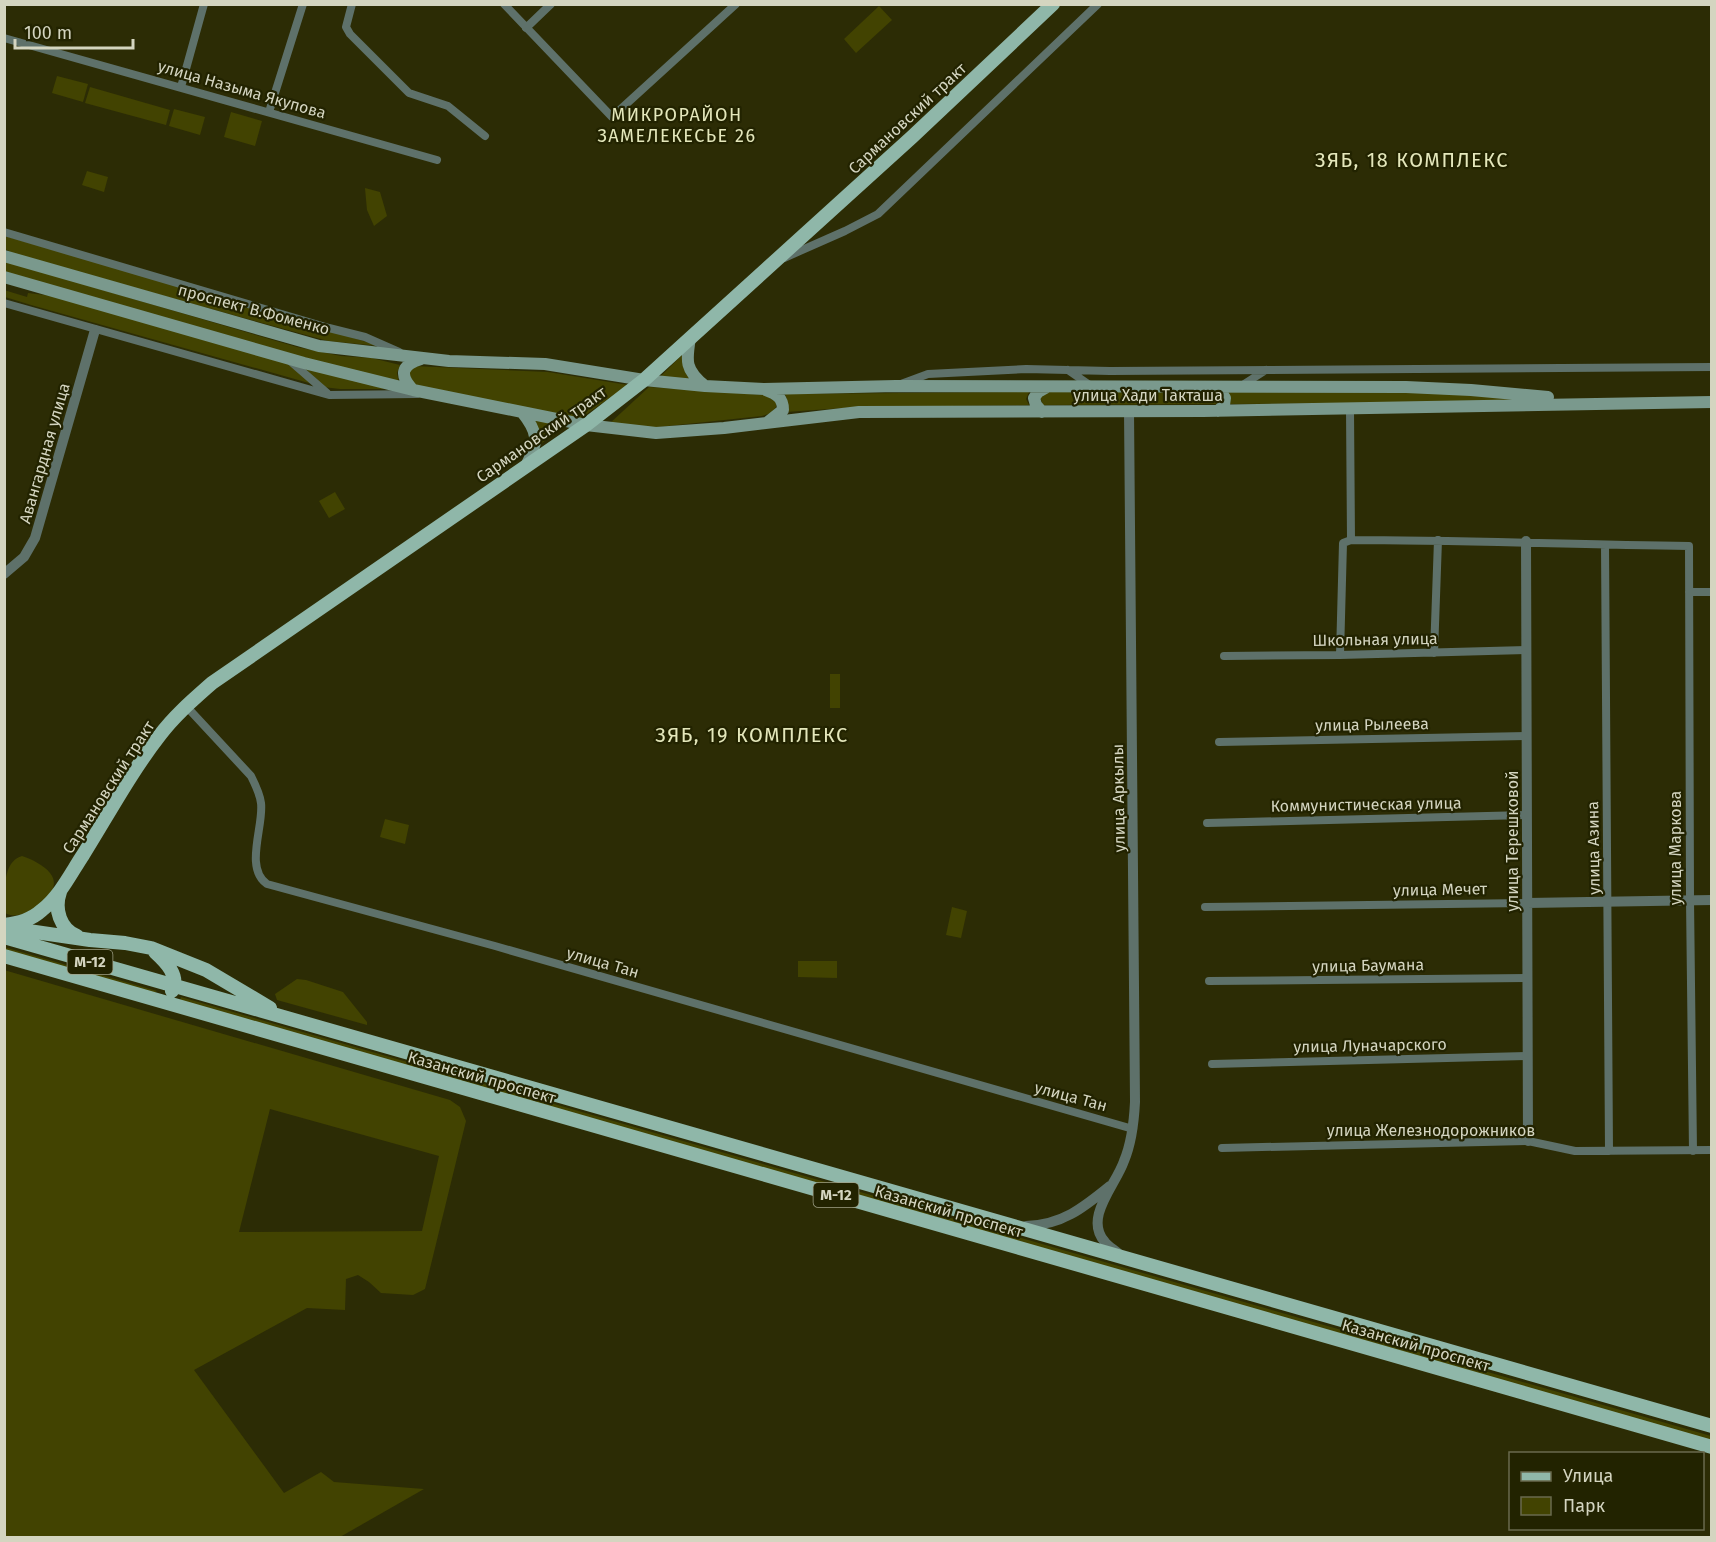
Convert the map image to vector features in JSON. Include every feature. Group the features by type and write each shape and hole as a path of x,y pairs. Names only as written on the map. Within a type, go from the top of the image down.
{"main road":[{"name":"Сармановский тракт","path":"4,926 30,919 45,908 61,890 148,752 186,705 212,683 434,531 526,464 586,424 644,380 912,137 1053,4"},
{"name":"проспект В.Фоменко","path":"4,256 320,346 422,358 545,364 644,380"},
{"path":"4,277 286,358 413,390 586,424"},
{"path":"690,338 688,366 697,380 705,386"},
{"path":"413,390 407,383 405,367 422,358"},
{"name":"улица Хади Такташа","path":"644,380 764,389 896,386 1406,387 1549,397 1712,395"},
{"path":"1042,412 1034,398 1038,392 1047,387"},
{"path":"1217,387 1226,398 1224,405 1218,411"},
{"path":"764,389 780,397 783,403 783,410 767,422"},
{"name":"улица Хади Такташа","path":"586,424 664,434 860,412 1350,410 1531,404 1712,402"},
{"path":"522,412 535,434 535,449 526,464"},
{"name":"Сармановский тракт","path":"61,890 57,900 60,920 65,929 90,940"},
{"path":"4,926 151,948 206,970 284,1017"},
{"name":"Казанский проспект","path":"4,937 1712,1426"},
{"path":"133,993 164,996 170,994 175,986 176,978 165,961 151,948"},
{"name":"Казанский проспект","path":"4,956 1712,1447"}],"street":[{"path":"181,87 204,4"},
{"path":"269,112 303,4"},
{"path":"352,4 346,27 350,34 410,93 448,106 485,136"},
{"path":"504,4 612,117 736,4"},
{"path":"526,28 551,4"},
{"path":"774,262 878,214 1098,4"},
{"name":"улица Назыма Якупова","path":"4,38 437,160"},
{"path":"4,232 365,337 408,356"},
{"path":"4,303 329,395 435,394"},
{"name":"Авангардная улица","path":"4,574 20,562 35,538 94,330"},
{"path":"286,358 329,395"},
{"path":"896,386 928,374 1026,369 1712,367"},
{"path":"1068,370 1091,387"},
{"path":"1239,387 1266,370"},
{"path":"1340,655 1347,541 1350,410"},
{"name":"улица Аркылы","path":"1122,1256 1103,1241 1097,1224 1100,1209 1124,1161 1133,1129 1134,865 1129,411"},
{"path":"1434,652 1437,540"},
{"path":"1347,541 1526,541 1605,545"},
{"name":"улица Терешковой","path":"1526,541 1528,1141"},
{"name":"улица Маркова","path":"1605,545 1689,546 1690,900 1694,1150"},
{"name":"улица Азина","path":"1605,545 1609,1151"},
{"path":"1689,591 1712,592"},
{"name":"Школьная улица","path":"1224,656 1526,650"},
{"name":"улица Тан","path":"186,705 250,776 256,787 261,802 256,870 261,880 267,884 495,946 1133,1129"},
{"name":"улица Рылеева","path":"1219,742 1526,736"},
{"name":"Коммунистическая улица","path":"1207,823 1527,815"},
{"name":"улица Мечет","path":"1205,908 1712,900"},
{"name":"улица Баумана","path":"1209,981 1527,978"},
{"name":"улица Луначарского","path":"1212,1064 1527,1056"},
{"name":"улица Железнодорожников","path":"1222,1148 1528,1141 1575,1151 1712,1150"},
{"path":"1013,1227 1044,1226 1066,1218 1114,1182"}],"green space":[{"path":"879,6 892,20 856,53 844,39"},
{"path":"57,76 88,84 83,102 52,93"},
{"path":"90,87 170,110 166,125 85,103"},
{"path":"174,109 205,117 200,135 169,126"},
{"path":"231,112 262,121 255,146 224,137"},
{"path":"87,171 108,177 104,192 82,185"},
{"path":"365,188 380,192 387,216 374,226 367,210"},
{"path":"5,236 294,319 379,346 328,341 19,256 5,249"},
{"path":"4,261 297,347 341,356 372,358 400,365 397,373 399,383 314,363 5,272"},
{"path":"4,290 27,297 28,293 53,296 385,389 323,387 31,305 5,297"},
{"path":"683,354 692,380 659,378"},
{"path":"413,366 548,372 628,385 581,418 412,386 408,371"},
{"path":"649,387 765,395 776,402 776,407 771,413 762,416 649,428 609,424"},
{"path":"1439,391 1537,402 1228,404 1231,399 1228,392"},
{"path":"1029,392 1026,399 1029,405 858,407 786,412 785,394"},
{"path":"1046,392 1216,392 1219,394 1219,403 1043,405 1040,397"},
{"path":"530,417 569,424 539,445"},
{"path":"335,492 345,509 329,518 319,501"},
{"path":"830,674 840,674 840,708 830,708"},
{"path":"385,819 409,825 405,844 380,837"},
{"path":"22,856 37,863 50,873 54,880 53,887 39,906 24,913 11,915 5,913 7,872 15,859"},
{"path":"952,907 967,911 961,938 946,935"},
{"path":"4,947 157,991 153,993 5,951"},
{"path":"798,961 837,961 837,978 798,977"},
{"path":"4,970 450,1100 460,1107 466,1121 425,1289 413,1295 381,1293 358,1275 346,1279 345,1310 307,1308 194,1370 284,1493 321,1472 334,1482 424,1489 340,1537 5,1537","holes":["270,1109 439,1156 422,1231 239,1232"]},
{"path":"297,979 343,992 367,1025 277,1000 275,994"},
{"path":"181,997 1711,1436 1711,1441 180,1001"}],"district":[{"name":"МИКРОРАЙОН ЗАМЕЛЕКЕСЬЕ 26","path":"677,125"},
{"name":"ЗЯБ, 18 КОМПЛЕКС","path":"1412,160"},
{"name":"ЗЯБ, 19 КОМПЛЕКС","path":"752,735"}]}
